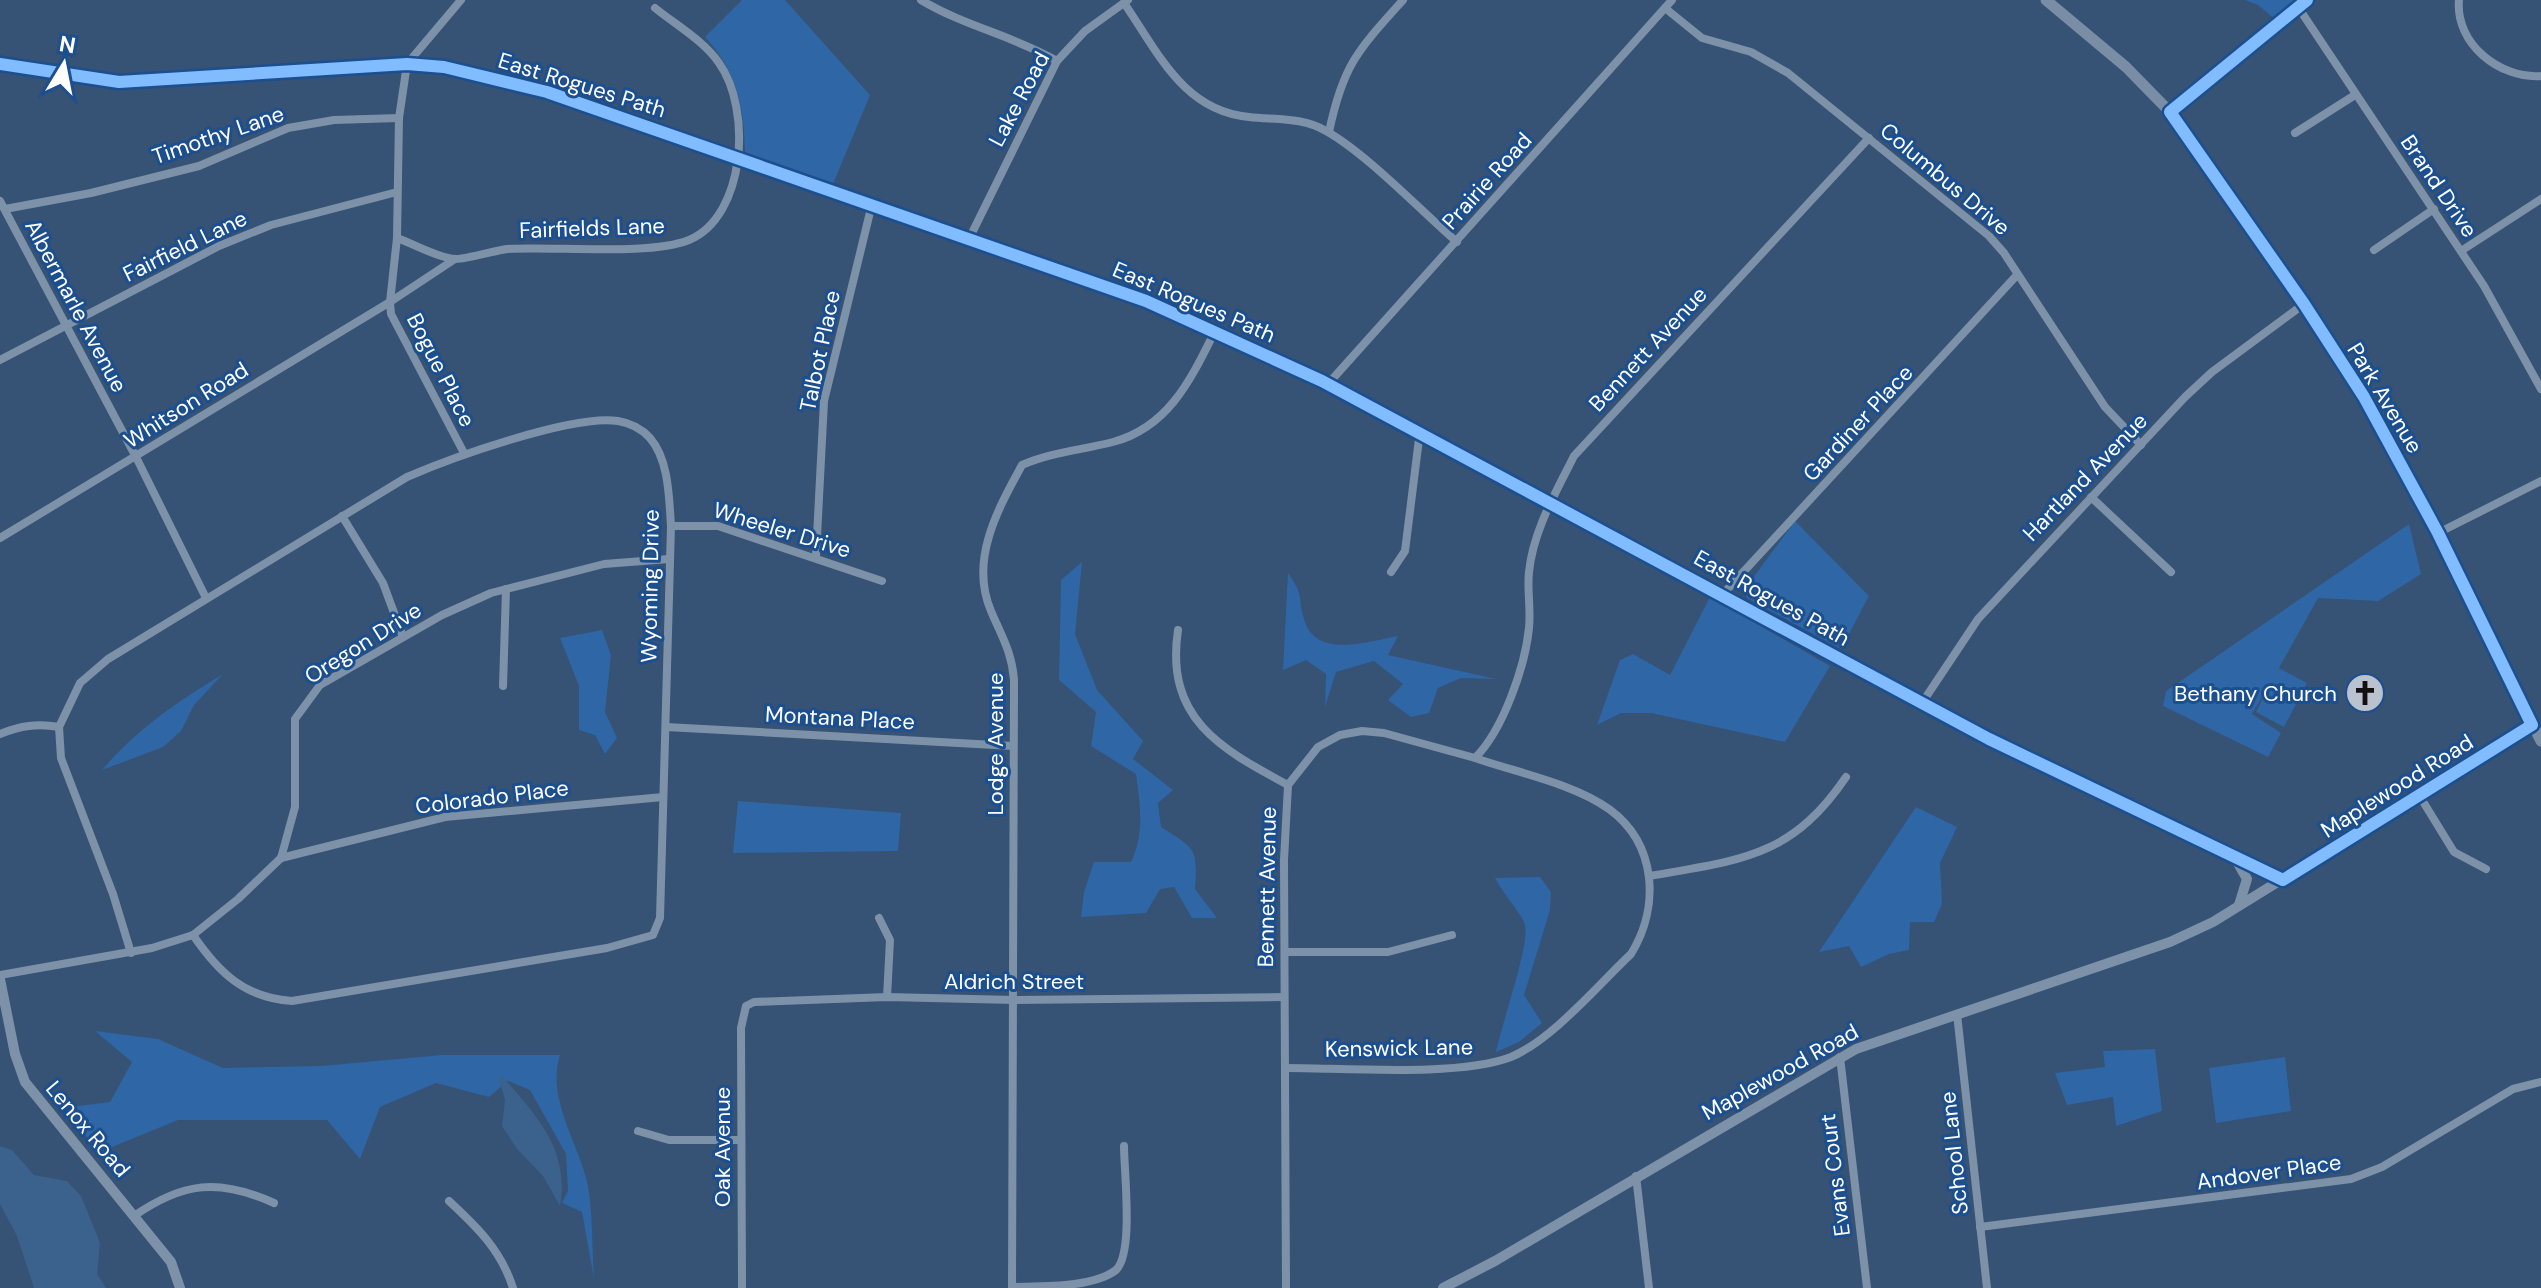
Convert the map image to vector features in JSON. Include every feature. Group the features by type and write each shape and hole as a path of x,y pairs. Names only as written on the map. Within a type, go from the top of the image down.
{"main road":[{"name":"Park Avenue","path":"2046,0 2126,67 2170,112 2304,304 2364,397 2438,533 2541,741"}],"street":[{"path":"390,302 397,238 399,118 407,64 461,0"},
{"path":"921,0 940,12 1013,38 1057,61"},
{"path":"1329,132 1341,81 1351,61 1403,0"},
{"name":"Prairie Road","path":"1328,384 1672,0"},
{"path":"2459,0 2470,43 2498,67 2528,77 2541,76"},
{"path":"1126,1 1179,83 1211,109 1228,114 1292,120 1329,132 1457,242"},
{"name":"Lake Road","path":"970,237 1057,61 1085,31 1126,1"},
{"path":"2170,112 2302,3"},
{"name":"Brand Drive","path":"2302,3 2355,95 2461,251 2518,344 2541,389"},
{"name":"Fairfields Lane","path":"455,259 511,249 663,246 688,240 713,225 722,214 734,181 737,156 733,94 719,63 655,8"},
{"name":"Columbus Drive","path":"1665,8 1702,38 1769,60 1989,236 2105,407 2141,445"},
{"name":"East Rogues Path","path":"0,64 119,82 407,64 444,67 547,92 970,237 1146,301 1328,384 1551,501 1989,739 2283,880"},
{"path":"2295,133 2355,95"},
{"name":"Timothy Lane","path":"2,205 91,193 199,166 288,128 334,120 399,118"},
{"name":"Bennett Avenue","path":"1286,1288 1284,997 1288,785 1318,747 1340,735 1362,731 1384,733 1475,758 1486,747 1502,718 1526,645 1529,570 1551,501 1574,456 1869,138"},
{"name":"Fairfield Lane","path":"0,360 245,235 334,206 397,192"},
{"path":"2461,251 2541,199"},
{"name":"Talbot Place","path":"816,556 824,401 872,204"},
{"name":"Albermarle Avenue","path":"2,205 136,457 206,598"},
{"path":"2374,250 2434,209"},
{"path":"397,238 455,259"},
{"name":"Whitson Road","path":"0,538 390,302 455,259"},
{"name":"Gardiner Place","path":"1723,594 2017,275"},
{"name":"Bogue Place","path":"390,302 398,327 464,453"},
{"name":"Hartland Avenue","path":"1922,703 1978,619 2091,497 2212,372 2304,304"},
{"name":"Lodge Avenue","path":"1012,1288 1012,656 983,584 984,557 994,521 1022,465 1048,454 1114,442 1147,428 1170,410 1187,386 1215,331"},
{"name":"Wyoming Drive","path":"59,727 80,683 108,659 407,477 464,453 593,421 618,421 636,426 651,439 661,459 671,526 660,918 653,935 636,941 292,1001 268,999 226,978 193,935"},
{"path":"1391,572 1405,551 1420,431"},
{"path":"2438,533 2541,481"},
{"path":"2091,497 2171,572"},
{"path":"342,516 383,583 403,637"},
{"name":"Wheeler Drive","path":"671,526 718,526 816,556 882,581"},
{"name":"Oregon Drive","path":"281,858 295,807 292,738 300,710 320,685 472,601 604,564 669,559"},
{"path":"503,686 506,589"},
{"path":"1178,630 1173,664 1182,694 1194,716 1227,749 1288,785"},
{"path":"0,734 17,727 42,724 59,727 61,758 69,784 113,894 131,953"},
{"name":"Maplewood Road","path":"1443,1288 1495,1261 1840,1057 2170,942 2233,911 2532,725"},
{"name":"Montana Place","path":"666,727 1013,746"},
{"path":"1475,758 1583,796 1609,809 1625,824 1638,843 1650,876 1730,862 1781,843 1804,828 1846,777"},
{"path":"2419,795 2454,852 2486,869"},
{"name":"Colorado Place","path":"281,858 445,817 663,797"},
{"path":"2233,911 2243,901 2248,885 2245,873 2234,857"},
{"path":"0,977 131,953 193,935 281,858"},
{"name":"Kenswick Lane","path":"1286,1068 1457,1067 1512,1056 1538,1042 1631,954 1648,915 1650,876"},
{"path":"879,918 890,940 887,997"},
{"path":"1285,952 1388,952 1452,935"},
{"name":"Lenox Road","path":"0,977 15,1054 25,1082 171,1262 180,1288"},
{"name":"Aldrich Street","path":"746,1006 764,999 1284,997"},
{"name":"Oak Avenue","path":"742,1288 739,1140 741,1028 746,1006"},
{"name":"School Lane","path":"1957,1014 1987,1288"},
{"name":"Evans Court","path":"1840,1057 1867,1288"},
{"name":"Andover Place","path":"1980,1227 2351,1179 2382,1167 2513,1089 2541,1082"},
{"path":"638,1131 669,1140 739,1140"},
{"path":"1012,1288 1072,1284 1098,1279 1117,1269 1124,1253 1126,1226 1124,1146"},
{"path":"1636,1176 1649,1288"},
{"path":"134,1216 166,1195 202,1187 228,1187 274,1203"},
{"path":"449,1201 486,1236 507,1268 513,1288"}],"shaded area":[{"path":"742,0 785,0 870,95 833,184 745,152 737,90 725,63 705,37"},
{"path":"2245,0 2298,0 2276,20 2258,5"},
{"path":"1795,521 1869,596 1841,649 1747,598 1744,590"},
{"path":"2409,524 2421,574 2378,601 2318,598 2279,668 2307,683 2284,727 2256,712 2270,683 2252,714 2281,733 2268,757 2163,706 2166,691"},
{"path":"1082,562 1075,634 1097,690 1143,741 1133,759 1173,790 1158,803 1161,827 1192,850 1196,865 1195,889 1217,918 1192,918 1174,887 1160,889 1146,913 1081,917 1084,892 1094,862 1131,862 1140,819 1136,774 1091,746 1096,712 1059,680 1061,580"},
{"path":"1288,573 1299,592 1310,632 1319,640 1344,645 1398,636 1388,655 1496,679 1461,678 1438,688 1429,713 1411,717 1388,700 1403,684 1374,661 1336,672 1325,707 1326,674 1306,660 1283,670"},
{"path":"1710,597 1830,666 1785,742 1651,713 1621,713 1597,725 1620,660 1633,654 1670,675"},
{"path":"602,630 611,655 605,712 617,738 605,754 595,735 579,730 579,686 560,638"},
{"path":"223,674 194,705 181,731 163,747 102,770 158,717"},
{"path":"738,801 901,813 898,851 733,853"},
{"path":"1916,807 1957,827 1940,863 1942,904 1934,922 1910,922 1909,950 1889,954 1861,967 1849,946 1819,952"},
{"path":"1540,877 1551,892 1550,910 1524,995 1542,1023 1519,1042 1496,1052 1519,967 1525,925 1495,878"},
{"path":"95,1031 158,1039 223,1068 321,1066 442,1055 560,1055 557,1088 560,1104 588,1186 594,1279 582,1212 562,1203 568,1191 566,1154 530,1090 508,1081 489,1097 436,1083 380,1107 360,1159 327,1120 178,1120 100,1152 61,1108 110,1102 132,1062"},
{"path":"2155,1049 2162,1111 2116,1126 2113,1097 2067,1105 2055,1073 2105,1067 2103,1051"},
{"path":"2285,1057 2291,1111 2216,1123 2209,1068"},
{"path":"503,1077 548,1135 560,1168 560,1206 543,1176 517,1149 502,1126 505,1100 499,1078"},
{"path":"0,1146 12,1150 34,1175 67,1181 81,1196 100,1243 97,1274 106,1288 34,1288 17,1236 0,1204"}],"cycle path":[{"path":"0,64 119,82 407,64 444,67 547,92 1146,301 1322,381 1989,739 2283,880 2532,725 2438,533 2364,397 2304,304 2170,112 2307,0"}],"place":[{"name":"Bethany Church","path":"2365,693"}]}
